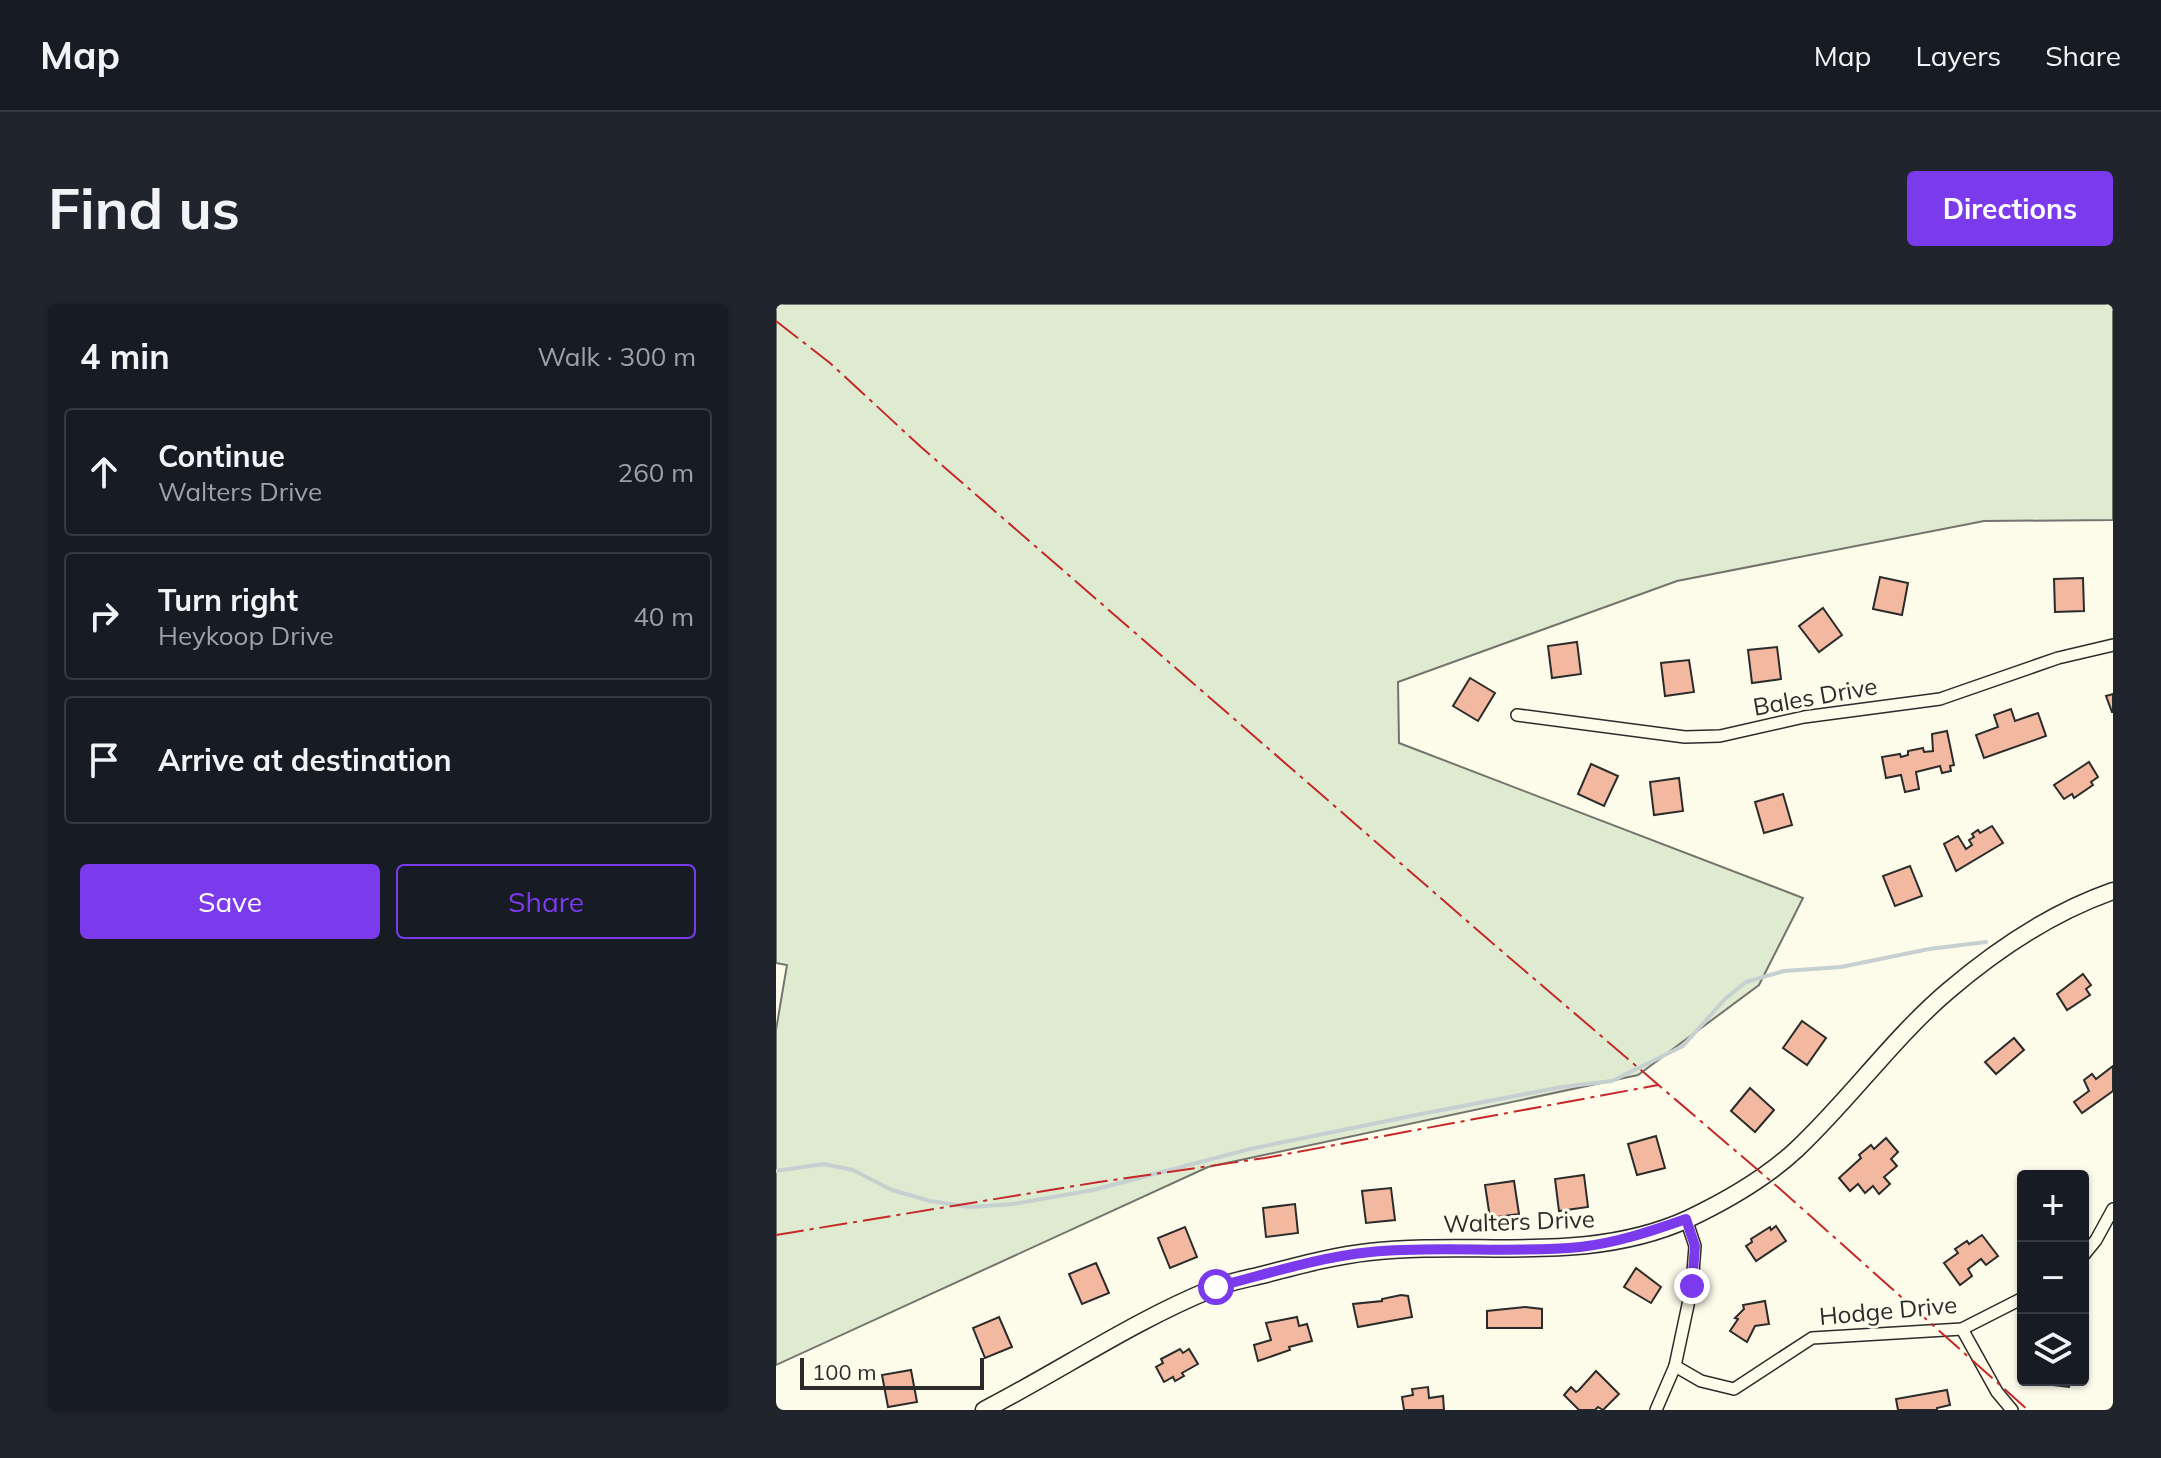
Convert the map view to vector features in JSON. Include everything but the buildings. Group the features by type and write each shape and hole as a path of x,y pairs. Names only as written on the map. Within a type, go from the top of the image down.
{"street":[{"name":"Bales Drive","path":"1517,715 1685,737 1720,736 1804,717 1940,699 2058,658 2113,645"},
{"name":"Walters Drive","path":"984,1410 1168,1309 1216,1287 1296,1266 1368,1252 1582,1247 1637,1235 1686,1219 1756,1181 1794,1152 1948,991 2020,937 2076,904 2113,891"},
{"path":"2089,1249 2113,1209"},
{"path":"1656,1410 1675,1366 1692,1286 1695,1246 1686,1219"},
{"name":"Hodge Drive","path":"1675,1366 1701,1381 1734,1389 1812,1338 1962,1329 2017,1301"},
{"path":"1962,1329 1997,1392 2012,1410"}],"green space":[{"path":"776,304 2113,304 2113,520 1984,521 1677,581 1398,682 1399,743 1803,898 1759,985 1638,1075 1208,1167 776,1365 776,1030 787,965 776,963"}],"waterway":[{"path":"776,1171 824,1164 853,1170 892,1190 930,1201 970,1207 1013,1204 1093,1190 1250,1149 1562,1087 1612,1081 1683,1046 1725,999 1746,982 1784,971 1841,967 1929,949 1986,942"}],"power":[{"path":"776,321 830,363 921,447 1779,1188 2028,1410"},
{"path":"776,1235 1265,1158 1658,1085"}],"route":[{"path":"1216,1287 1296,1266 1368,1252 1582,1247 1637,1235 1686,1219 1695,1246 1692,1286"}]}
